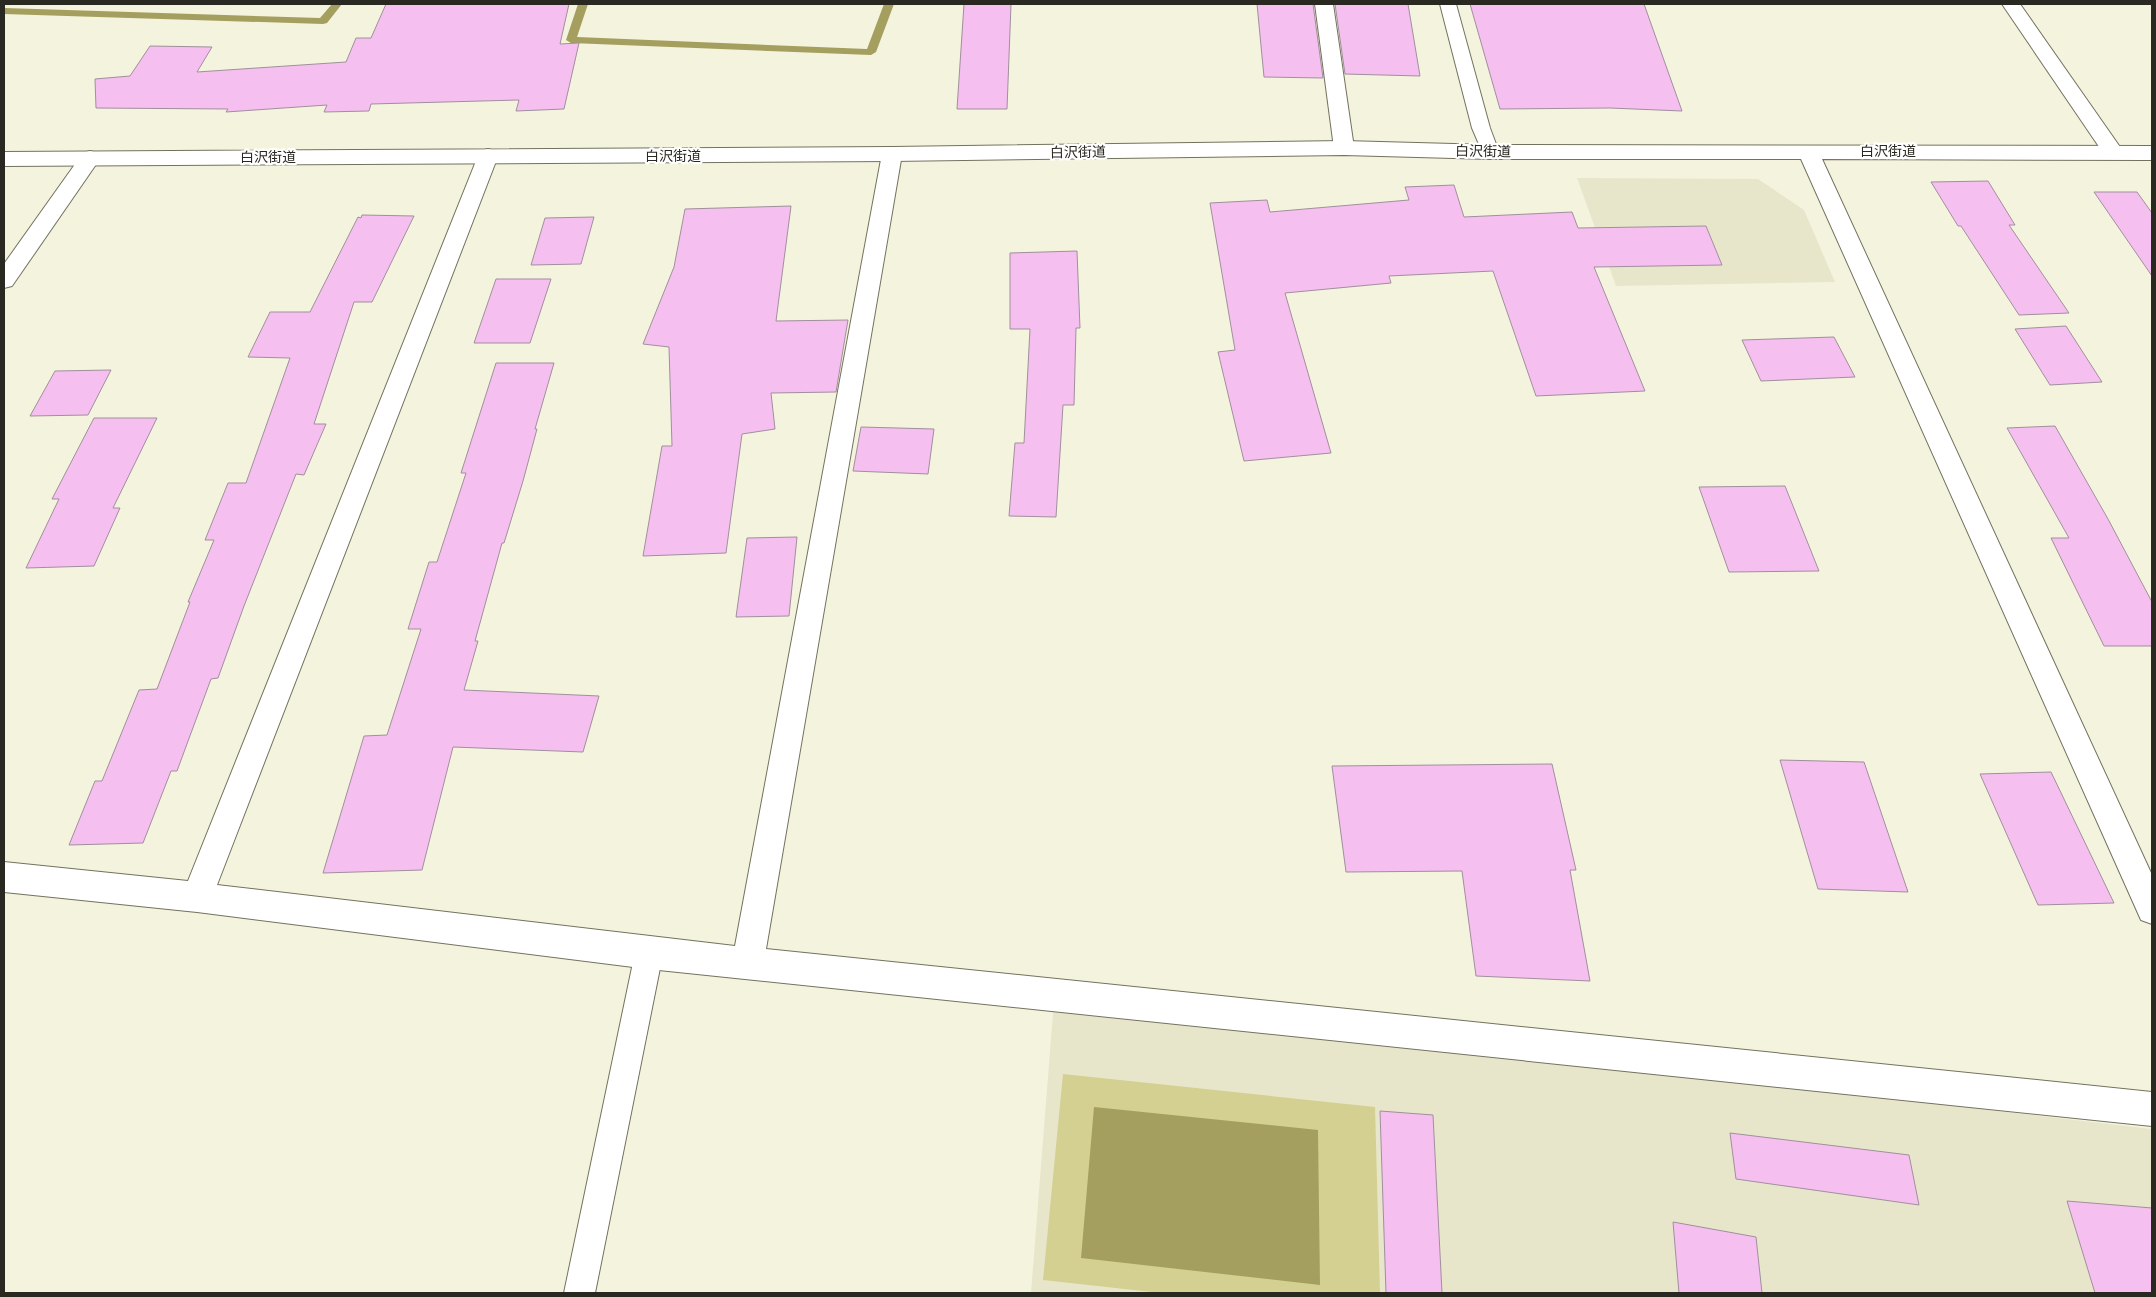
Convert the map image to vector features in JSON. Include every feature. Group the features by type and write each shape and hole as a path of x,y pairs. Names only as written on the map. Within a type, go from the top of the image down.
{"street":[{"path":"1324,4 1344,148"},
{"path":"2011,4 2112,152"},
{"name":"白沢街道","path":"4,159 892,154 1344,148 1490,152 2152,153"},
{"path":"1808,151 2152,909"},
{"path":"748,963 892,154"},
{"path":"197,897 488,156"},
{"path":"4,280 90,158"},
{"path":"4,877 197,897 649,953 2152,1109"}],"lane":[{"path":"1448,4 1481,128 1490,152"},
{"path":"579,1293 649,953"}],"shaded area":[{"path":"1577,178 1758,179 1804,210 1835,282 1616,286"},
{"path":"1054,1000 2152,1129 2152,1293 1031,1293"},
{"path":"1063,1074 1375,1107 1380,1293 1161,1293 1043,1280"},
{"path":"1094,1107 1318,1130 1320,1285 1081,1258"}],"building":[{"path":"386,4 569,4 560,44 579,43 564,109 516,111 519,100 371,104 369,111 324,112 327,105 226,112 228,109 96,108 95,79 130,76 150,46 212,47 197,72 346,62 356,38 371,38"},
{"path":"964,4 1011,4 1007,109 957,109"},
{"path":"1257,4 1313,4 1323,78 1264,77"},
{"path":"1335,4 1408,4 1420,76 1345,74"},
{"path":"1470,4 1644,4 1682,111 1610,108 1500,109"},
{"path":"1988,181 2015,225 2009,225 2069,313 2019,315 1961,226 1958,226 1931,182"},
{"path":"1454,185 1464,217 1572,212 1578,228 1706,226 1722,265 1594,267 1645,391 1536,396 1493,271 1389,276 1391,283 1285,293 1331,453 1244,461 1218,352 1235,350 1210,203 1267,200 1270,212 1409,200 1405,187"},
{"path":"2094,192 2137,192 2152,213 2152,276"},
{"path":"791,206 776,321 848,320 836,392 771,393 775,429 742,434 726,553 643,556 662,446 672,446 669,347 643,344 674,267 685,209"},
{"path":"362,215 414,216 372,302 354,302 314,424 326,424 304,475 296,474 218,678 211,679 177,771 171,771 143,843 69,845 95,781 102,781 139,690 157,689 190,602 188,602 214,540 205,540 228,483 246,483 290,358 248,357 270,312 310,312 358,217 361,218"},
{"path":"594,217 581,264 531,265 545,218"},
{"path":"1077,251 1080,328 1076,328 1074,405 1063,405 1056,517 1009,516 1015,443 1024,443 1030,329 1010,329 1010,253"},
{"path":"496,279 551,279 530,343 474,343"},
{"path":"2066,326 2102,382 2050,385 2015,329"},
{"path":"1834,337 1855,377 1761,381 1742,340"},
{"path":"496,363 554,363 535,429 537,429 523,481 504,543 502,543 475,641 478,641 464,690 599,696 583,752 453,747 422,870 323,873 364,736 387,735 421,629 408,629 429,562 437,562 466,473 461,473"},
{"path":"111,370 88,415 30,416 55,371"},
{"path":"94,418 157,418 113,508 120,508 94,566 26,568 59,499 52,499"},
{"path":"2055,426 2108,519 2152,602 2152,646 2104,646 2051,538 2069,538 2007,428"},
{"path":"861,427 934,429 928,474 853,471"},
{"path":"1785,486 1819,571 1729,572 1699,487"},
{"path":"797,537 789,616 736,617 747,538"},
{"path":"1780,760 1864,762 1908,892 1818,889"},
{"path":"1552,764 1576,870 1570,870 1590,981 1476,976 1462,871 1346,872 1332,766"},
{"path":"2051,772 2114,903 2038,905 1980,774"},
{"path":"1380,1111 1433,1115 1442,1293 1386,1293"},
{"path":"1730,1133 1909,1155 1919,1205 1736,1179"},
{"path":"2067,1201 2152,1208 2152,1293 2095,1293"},
{"path":"1673,1222 1756,1237 1762,1293 1679,1293"}],"waterway":[{"path":"4,11 323,21 337,4"},
{"path":"583,4 571,40 871,52 889,4"}]}
